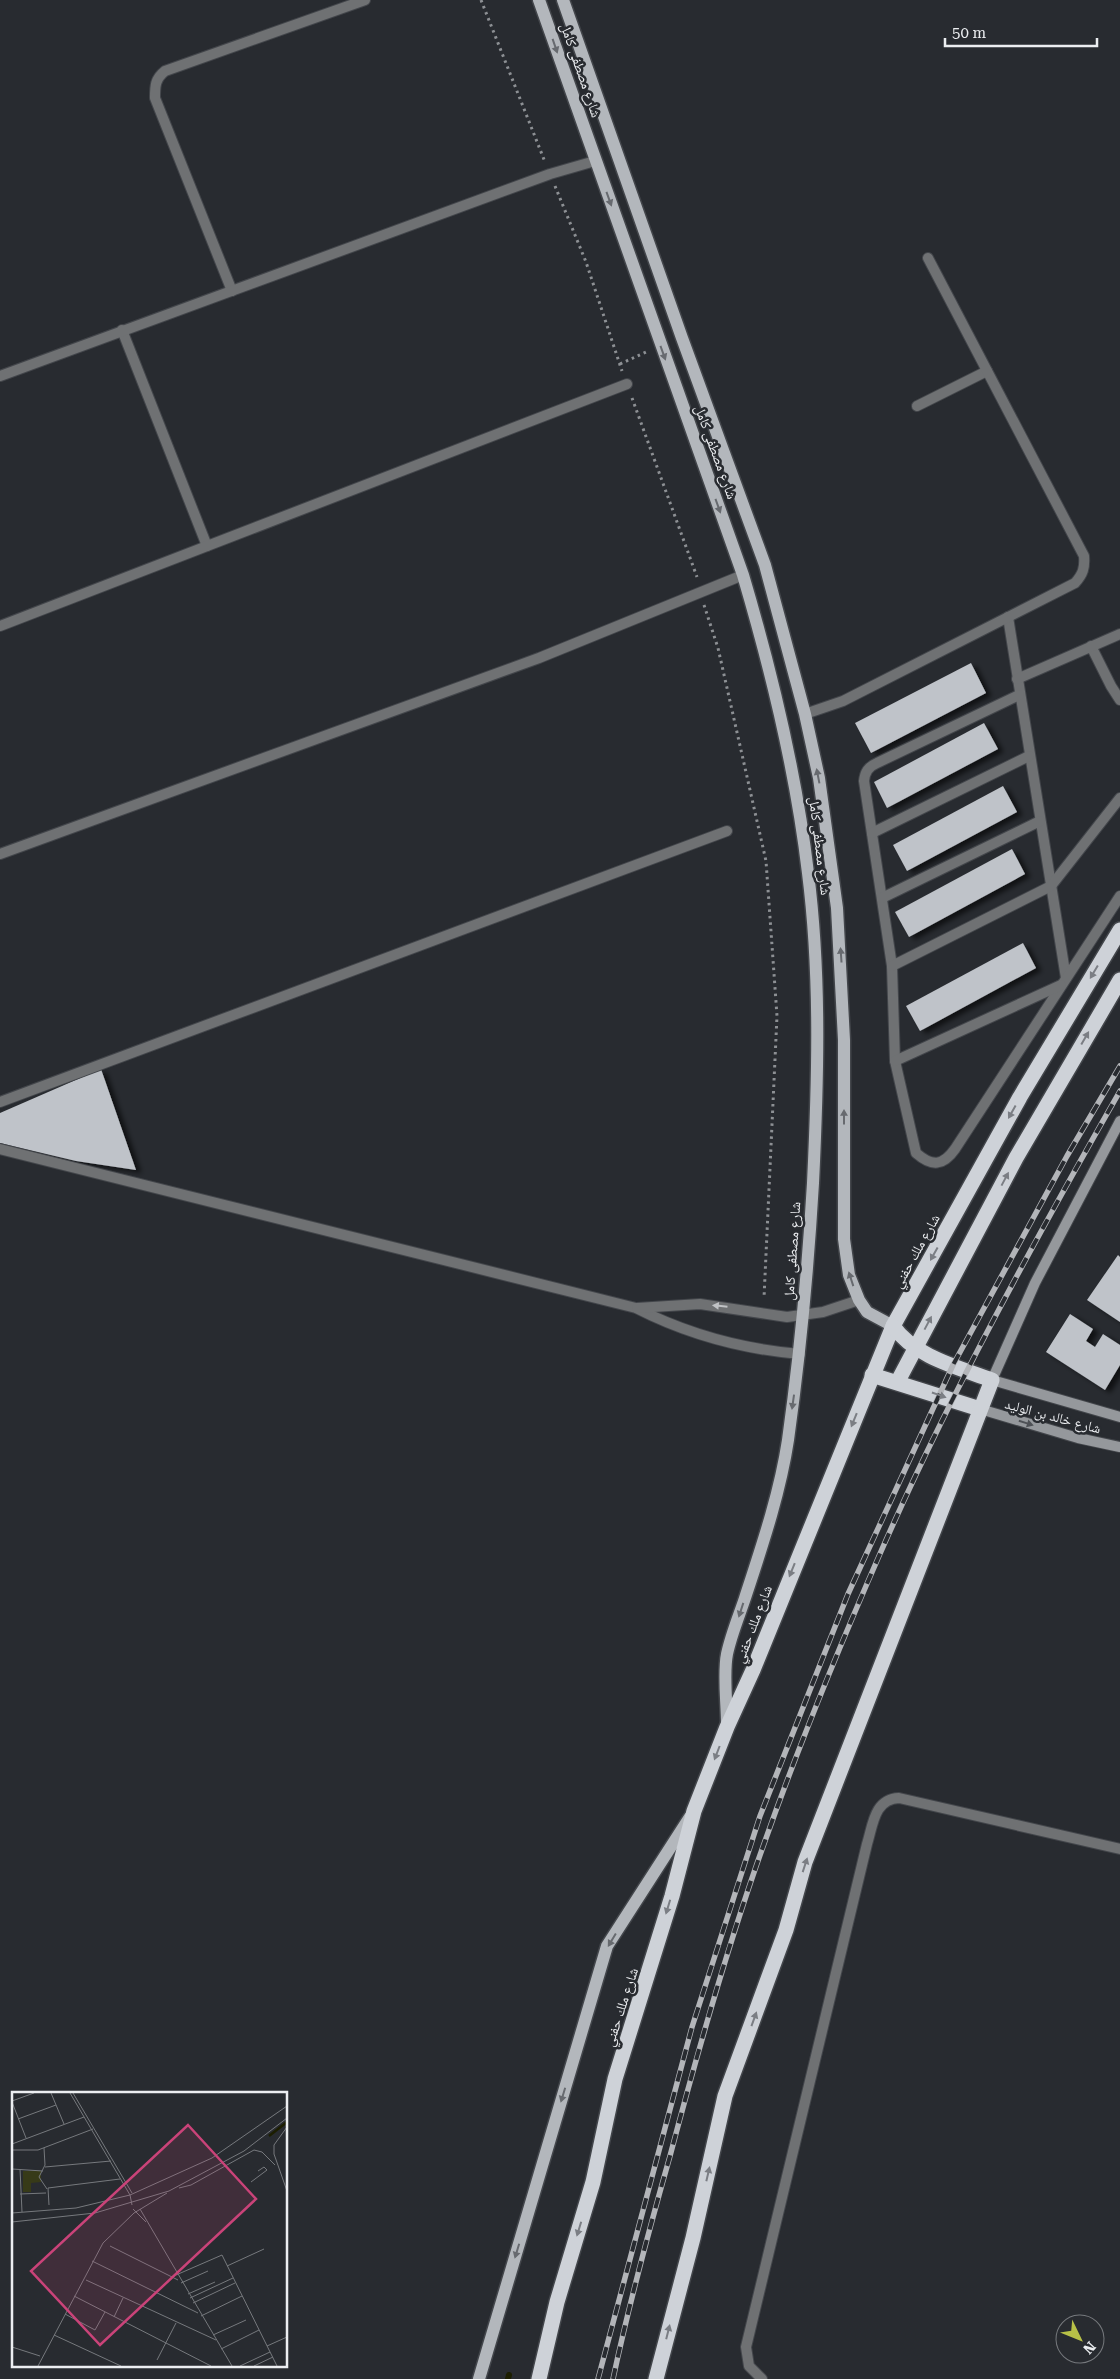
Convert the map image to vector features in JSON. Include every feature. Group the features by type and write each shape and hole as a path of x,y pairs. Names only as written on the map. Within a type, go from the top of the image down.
{"highway":[{"name":"شارع ملك حفني","path":"539,2379 558,2302 593,2182 615,2079 664,1923 694,1811 727,1726 753,1670 892,1326 1020,1097 1120,930"},
{"path":"898,1382 914,1348 1016,1158 1120,980"},
{"name":"شارع مصطفى كامل","path":"892,1326 914,1348 992,1380"},
{"path":"872,1375 980,1409"},
{"path":"656,2379 693,2238 726,2096 786,1930 805,1862 992,1380"}],"main road":[{"name":"شارع مصطفى كامل","path":"539,0 743,576 765,648 783,723 798,798 808,874 815,950 818,1026 817,1103 804,1316 784,1462 766,1528 726,1656 727,1726"},
{"name":"شارع مصطفى كامل","path":"563,0 678,329 765,565 805,714 819,778 837,908 844,1040 844,1239 849,1275 859,1300 867,1312 892,1326"},
{"path":"479,2379 607,1946 694,1811"}],"street":[{"path":"232,291 154,98 154,86 158,76 165,71 365,0"},
{"path":"0,376 550,174 595,161"},
{"path":"805,714 843,701 1075,583 1082,576 1085,566 1084,556 928,258"},
{"path":"122,330 207,546"},
{"path":"917,406 987,371"},
{"path":"0,626 627,384"},
{"path":"0,854 539,658 743,576"},
{"path":"1008,617 1064,981"},
{"path":"1017,679 1120,634"},
{"path":"1091,646 1120,700"},
{"path":"1019,695 870,766 865,773 864,781 892,966 895,1061 916,1154 925,1161 937,1164 948,1159 1120,896"},
{"path":"872,833 1030,756"},
{"path":"892,966 1050,886 1120,798"},
{"path":"882,898 1040,821"},
{"path":"0,1102 727,831"},
{"path":"895,1061 1064,981"},
{"path":"992,1380 1044,1267 1120,1122"},
{"path":"0,1149 636,1308 695,1334 726,1344 800,1354"},
{"path":"636,1308 700,1304 788,1317 804,1316 859,1300"},
{"name":"شارع خالد بن الوليد","path":"992,1380 1120,1417"},
{"name":"شارع خالد بن الوليد","path":"980,1409 1078,1438 1120,1447"},
{"path":"762,2379 749,2366 746,2347 867,1844 881,1805 892,1798 899,1798 1120,1849"}],"path":[{"path":"481,0 586,262 627,384 702,592 718,648 752,793 767,878 777,1016 766,1314"},
{"path":"620,364 648,351"}],"building":[{"path":"971,663 986,693 871,753 855,723"},
{"path":"984,723 998,749 887,808 874,782"},
{"path":"1003,786 1017,812 907,871 893,845"},
{"path":"1012,849 1025,874 909,937 895,912"},
{"path":"1023,943 1036,968 920,1031 906,1006"},
{"path":"101,1069 136,1170 76,1161 0,1143 0,1113"},
{"path":"1118,1255 1120,1257 1120,1322 1087,1300"},
{"path":"1070,1314 1093,1329 1086,1341 1095,1347 1103,1334 1120,1345 1120,1365 1105,1390 1046,1352"}],"waterway":[{"path":"508,2379 509,2375"}],"railway":[{"path":"598,2379 692,2027 760,1816 848,1594 953,1365 1067,1156 1120,1066"},
{"path":"613,2379 647,2239 714,1997 751,1880 805,1733 879,1556 934,1437 993,1320 1055,1205 1120,1091"}]}
